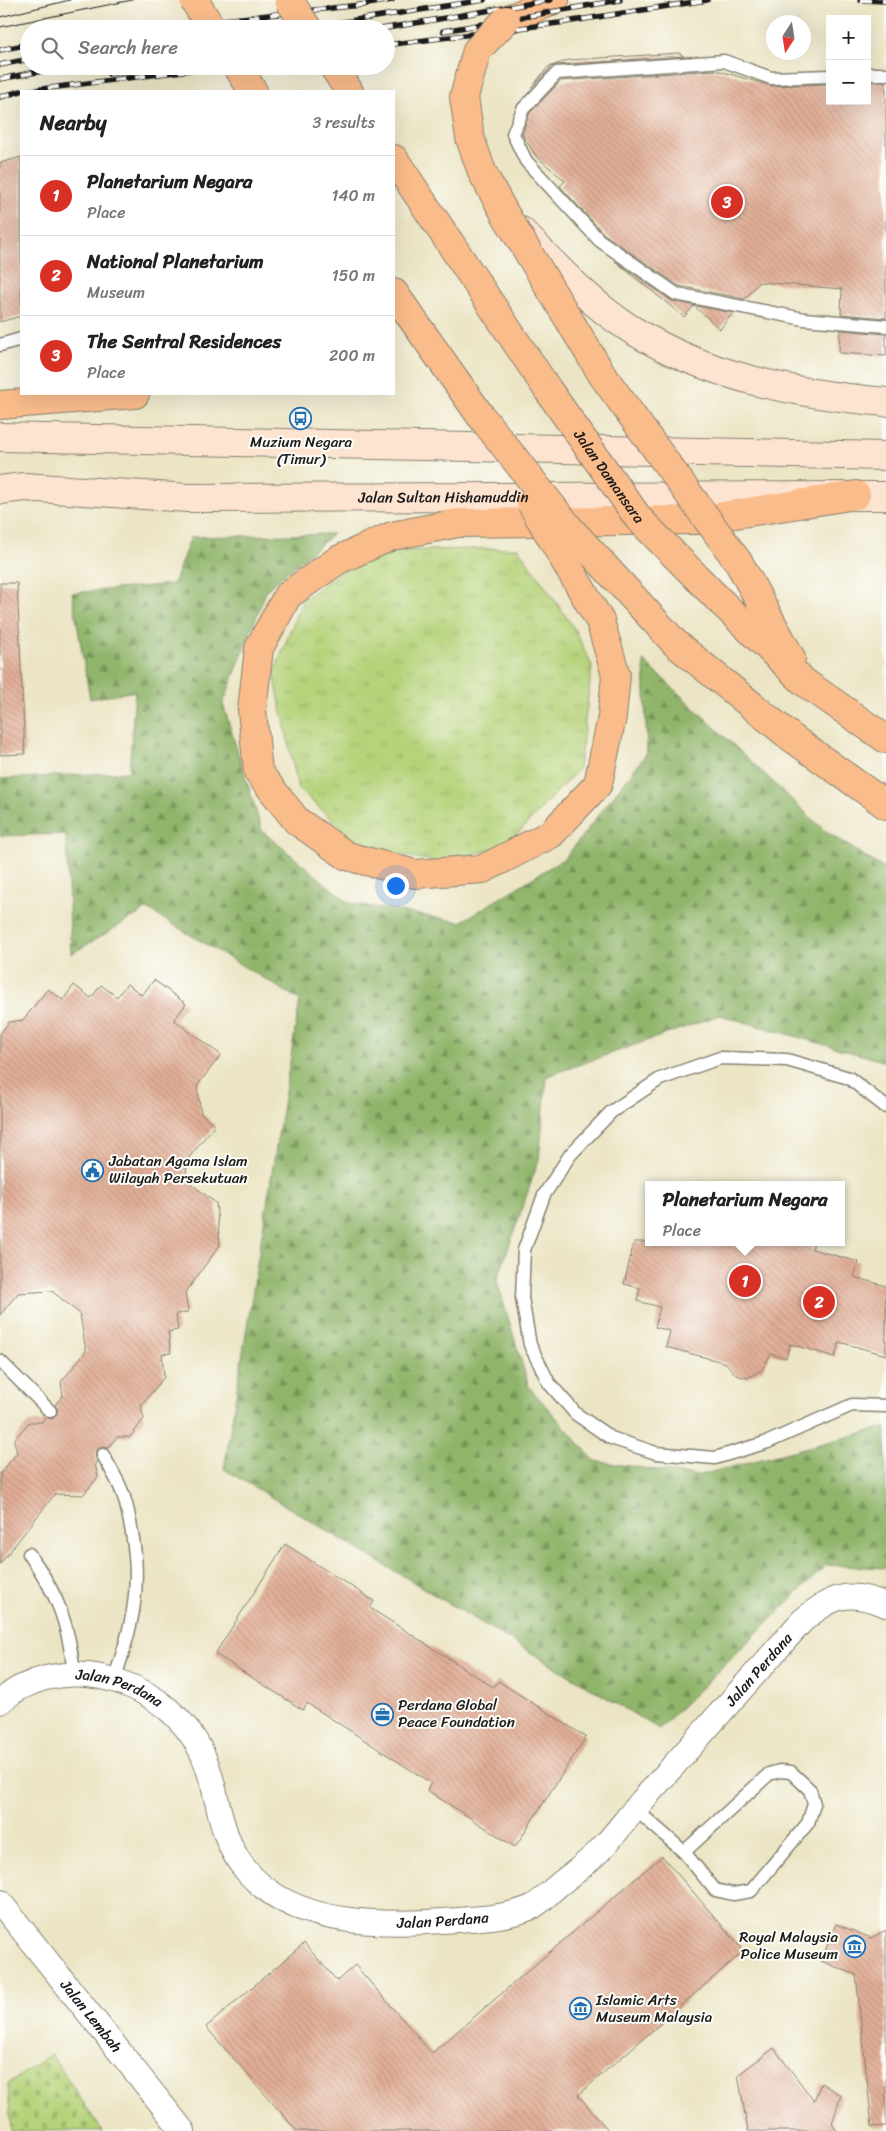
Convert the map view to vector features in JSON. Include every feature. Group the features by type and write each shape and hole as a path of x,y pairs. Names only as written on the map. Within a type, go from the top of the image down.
{"main road":[{"path":"194,0 206,20"},
{"path":"289,0 302,20"},
{"path":"555,0 506,20 477,50 464,97 470,138 482,172 505,214 603,376 739,563 804,682"},
{"path":"243,75 252,90"},
{"path":"339,75 348,90"},
{"name":"Jalan Damansara","path":"395,160 548,390 639,518 716,598 804,682 886,739"},
{"path":"505,214 569,280 628,327 695,363 770,386 848,399 886,402"},
{"path":"395,294 480,415 570,529 676,644 792,738 886,805"},
{"path":"1,404 122,395"},
{"path":"480,415 600,621 616,675 612,717 598,784 551,834 483,869 415,874 347,856 297,821 258,772 252,710 259,648 288,595 338,560 392,536 458,523 697,520 856,495"},
{"path":"0,438 886,456"},
{"name":"Jalan Sultan Hishamuddin","path":"0,490 24,487 188,498 886,496"}],"street":[{"name":"Jalan Perdana","path":"0,1702 20,1687 37,1681 74,1674 114,1680 159,1702 191,1733 209,1771 221,1824 230,1845 245,1869 268,1890 292,1904 337,1918 381,1923 415,1923 494,1917 532,1907 601,1850 802,1621 823,1604 846,1595 866,1596 886,1604"},
{"name":"Jalan Lembah","path":"0,1902 183,2131"}],"lane":[{"path":"826,76 771,78 724,62 557,73 522,109 513,134 526,161 599,240 676,294 804,320 886,326"},
{"path":"871,74 886,74"},
{"path":"0,345 20,339"},
{"path":"886,1107 849,1078 787,1060 720,1058 660,1079 611,1112 570,1155 544,1195 524,1250 522,1298 530,1345 549,1383 576,1414 611,1438 656,1453 715,1458 768,1442 852,1405 886,1406"},
{"path":"0,1361 50,1411"},
{"path":"102,1455 124,1499 129,1517 137,1572 136,1595 131,1623 114,1680"},
{"path":"29,1554 48,1581 62,1610 71,1642 74,1674"},
{"path":"635,1809 684,1852 715,1890 733,1894 751,1891 808,1824 814,1804 810,1790 791,1772 780,1771 769,1774 684,1852"}],"green space":[{"path":"333,534 267,589 223,704 262,831 349,903 461,922 565,858 647,753 644,661 824,830 886,870 886,1062 720,1015 547,1076 539,1159 497,1281 529,1387 595,1461 696,1476 886,1427 886,1568 826,1565 659,1729 224,1469 300,1000 147,909 71,954 66,834 0,836 0,779 129,772 135,691 90,699 72,593 173,584 191,537"},
{"path":"518,548 574,628 592,666 579,768 507,845 440,863 361,846 298,788 274,674 302,600 354,562 391,551"},
{"path":"51,2054 102,2131 11,2131 8,2084"}],"building":[{"path":"679,53 684,56 556,65 551,67 531,88 548,67 569,60"},
{"path":"716,70 771,86 826,84 826,105 871,105 871,82 886,82 886,318 841,314 842,289 759,282 745,299 679,286 604,234 560,186 565,181 536,156 522,134 530,113 561,81"},
{"path":"20,157 20,316 0,322 0,163"},
{"path":"615,261 672,301 733,313 720,329 694,306 684,317"},
{"path":"840,330 886,334 886,356 839,353"},
{"path":"0,583 17,583 25,754 0,755"},
{"name":"Jabatan Agama Islam Wilayah Persekutuan","path":"154,980 186,1004 174,1020 221,1055 197,1086 201,1113 215,1125 187,1160 186,1180 216,1203 220,1245 185,1293 188,1312 176,1314 178,1330 168,1332 171,1353 162,1354 164,1377 141,1406 144,1419 130,1437 117,1437 108,1448 103,1447 96,1450 97,1461 95,1464 98,1477 83,1495 55,1494 0,1564 0,1474 17,1453 14,1440 29,1422 42,1422 45,1417 52,1419 56,1416 58,1409 55,1405 63,1395 61,1382 86,1351 80,1314 52,1291 18,1293 0,1315 0,1034 9,1022 23,1020 48,989 63,1000 74,985 91,998 101,985 117,997 127,984 142,995"},
{"path":"634,1242 645,1242 645,1246 813,1246 812,1249 859,1262 854,1277 886,1286 886,1355 839,1342 835,1357 790,1344 786,1358 771,1354 762,1370 747,1378 736,1375 726,1363 666,1347 670,1331 655,1327 660,1307 637,1301 640,1288 624,1284"},
{"path":"285,1544 374,1601 370,1608 493,1687 498,1681 586,1737 515,1847 427,1790 431,1783 307,1703 303,1710 215,1654"},
{"name":"Islamic Arts Museum Malaysia","path":"662,1856 744,1951 578,2095 609,2131 297,2131 206,2027 304,1943 337,1981 355,1965 432,2053"},
{"path":"836,1924 871,1938 886,1930 886,2126 872,2127 856,1975 821,1961"},
{"path":"774,2048 814,2101 821,2083 841,2095 832,2124 837,2131 748,2131 738,2075"}],"tram line":[{"path":"0,17 70,0"},
{"path":"34,20 132,0"},
{"path":"0,27 20,23"}],"railway":[{"path":"355,6 392,0"},
{"path":"356,20 484,0"},
{"path":"395,27 550,0"},
{"path":"443,31 620,0"},
{"path":"395,44 559,23 707,0"},
{"path":"860,0 886,1"},
{"path":"222,20 360,5"},
{"path":"0,50 20,46"},
{"path":"0,65 20,61"},
{"path":"0,79 21,75"},
{"path":"34,90 151,75"},
{"path":"0,97 20,91"}],"place":[{"name":"The Sentral Residences","path":"727,202"},
{"name":"Muzium Negara (Timur)","path":"301,419"},
{"name":"Jabatan Agama Islam Wilayah Persekutuan","path":"93,1170"},
{"name":"Planetarium Negara","path":"745,1281"},
{"name":"National Planetarium","path":"819,1302"},
{"name":"Perdana Global Peace Foundation","path":"382,1714"},
{"name":"Royal Malaysia Police Museum","path":"854,1946"},
{"name":"Islamic Arts Museum Malaysia","path":"580,2009"}]}
